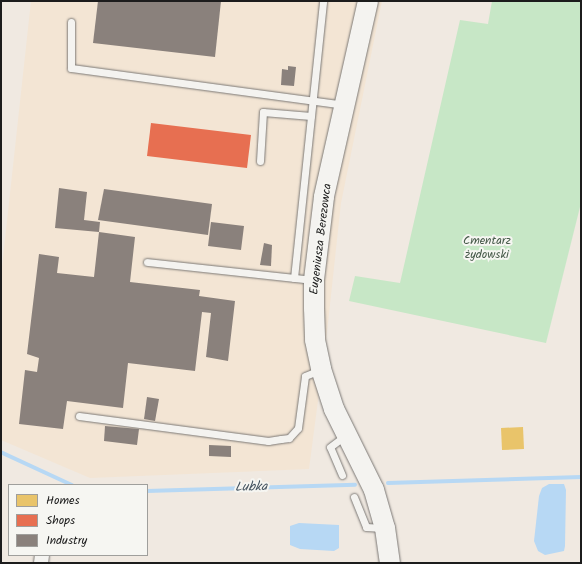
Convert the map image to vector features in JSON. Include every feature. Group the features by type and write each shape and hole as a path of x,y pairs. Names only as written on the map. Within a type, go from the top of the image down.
{"street":[{"name":"Eugeniusza Berezowca","path":"368,1 343,105 324,197 314,280 315,340 321,369 346,434 374,490 385,528 390,563"}],"lane":[{"path":"294,278 323,1"},
{"path":"71,22 71,68 343,105"},
{"path":"260,161 264,112 311,116"},
{"path":"147,262 314,280"},
{"path":"79,416 268,441 281,440 289,438 298,428 305,376 321,369"},
{"path":"342,475 330,447 346,434"},
{"path":"354,497 366,527 385,528"}],"shaded area":[{"path":"31,1 382,1 341,203 327,332 309,469 90,478 1,440 1,276"}],"green space":[{"name":"Cmentarz żydowski","path":"492,1 581,1 581,203 546,343 349,301 355,276 400,283 460,20 488,24"}],"water":[{"path":"549,484 564,484 566,490 565,546 564,551 545,555 538,551 534,541 539,496 542,488"},
{"path":"299,523 339,525 339,548 334,551 300,549 290,545 290,526"}],"building: Homes":[{"path":"523,427 524,449 502,450 501,428"}],"building: Shops":[{"path":"151,123 251,135 247,168 147,156"}],"building: Industry":[{"path":"98,1 221,1 215,57 93,43"},
{"path":"288,66 296,67 294,86 281,85 282,69 288,70"},
{"path":"59,188 87,192 84,220 100,222 99,232 55,228"},
{"path":"104,189 212,204 208,235 98,220"},
{"path":"211,222 244,226 241,250 208,246"},
{"path":"99,232 135,237 130,282 200,290 199,296 235,301 228,361 206,357 211,313 202,312 195,371 128,363 123,408 67,401 63,429 19,424 25,370 37,372 39,358 27,354 39,254 59,257 57,273 94,277"},
{"path":"264,243 272,245 271,266 260,265"},
{"path":"147,397 159,399 155,421 144,419"},
{"path":"105,426 139,429 137,445 104,441"},
{"path":"209,445 231,446 231,457 209,456"}],"waterway":[{"name":"Lubka","path":"1,452 70,484"},
{"name":"Lubka","path":"388,483 581,477"},
{"name":"Lubka","path":"148,491 355,485"}]}
